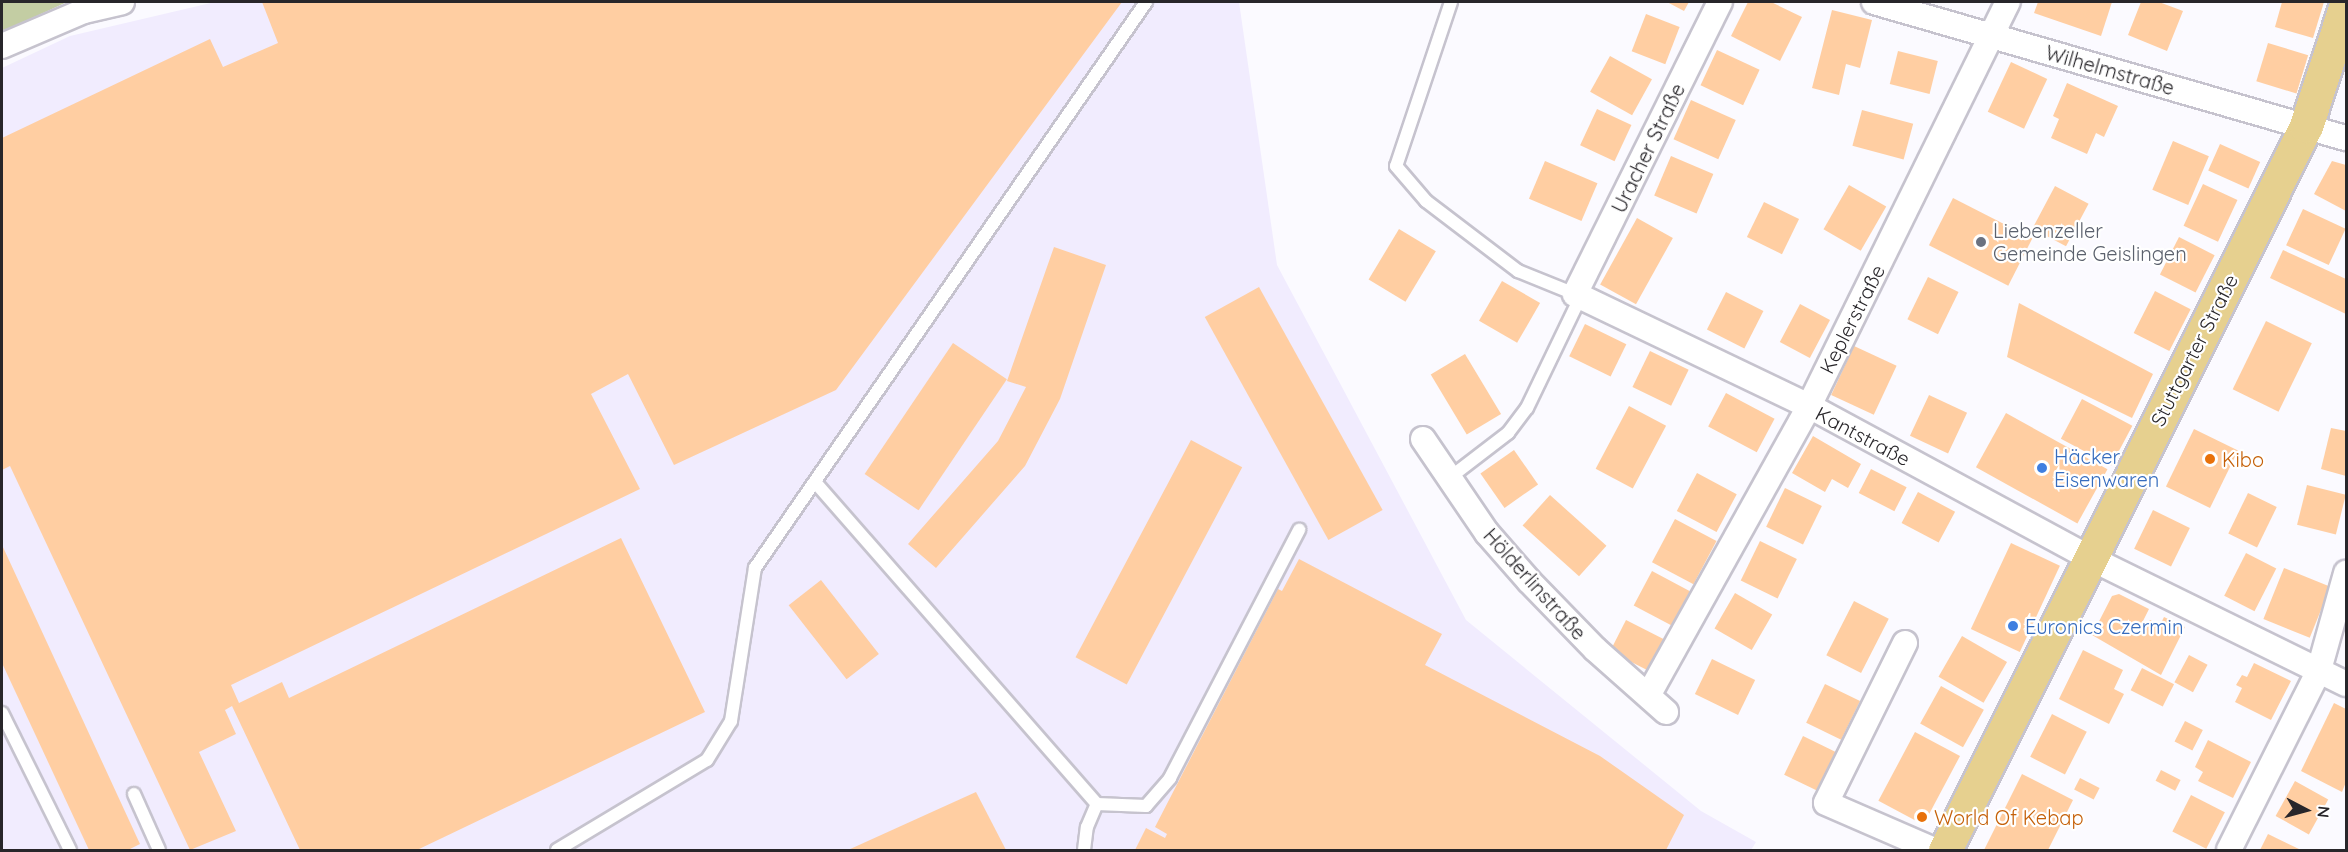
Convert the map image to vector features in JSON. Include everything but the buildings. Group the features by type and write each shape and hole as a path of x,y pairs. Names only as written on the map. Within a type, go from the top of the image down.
{"main road":[{"name":"Stuttgarter Straße","path":"1945,850 2306,126 2346,5"}],"street":[{"path":"2,46 84,11 122,2"},
{"name":"Uracher Straße","path":"1578,295 1720,2"},
{"name":"Wilhelmstraße","path":"1874,2 2346,138"},
{"name":"Keplerstraße","path":"1649,694 1809,406 1994,36 2008,2"},
{"name":"Kantstraße","path":"1578,295 1809,406 2090,558 2346,684"},
{"name":"Hölderlinstraße","path":"1423,439 1448,479 1529,581 1595,649 1649,694 1666,712"},
{"path":"2229,850 2319,670 2346,573"},
{"path":"1905,643 1826,803 1934,850"}],"lane":[{"path":"557,850 707,760 731,722 755,568 1146,2"},
{"name":"Kantstraße","path":"1451,2 1396,166 1426,201 1518,271 1578,295"},
{"path":"1448,479 1508,434 1521,416 1578,295"},
{"path":"815,482 925,604 1097,804 1146,806 1170,778 1299,530"},
{"path":"2,713 70,850"},
{"path":"134,794 159,850"},
{"path":"1084,850 1087,827 1097,804"}],"shaded area":[{"path":"215,2 1239,2 1277,265 1466,620 1701,811 1756,842 1751,850 2,850 2,68 70,36"}],"green space":[{"path":"2,2 67,2 2,32"}],"place":[{"name":"Liebenzeller Gemeinde Geislingen","path":"1981,242"},
{"name":"Kibo","path":"2210,459"},
{"name":"Häcker Eisenwaren","path":"2042,468"},
{"name":"Euronics Czermin","path":"2013,626"},
{"name":"World Of Kebap","path":"1922,817"}]}
